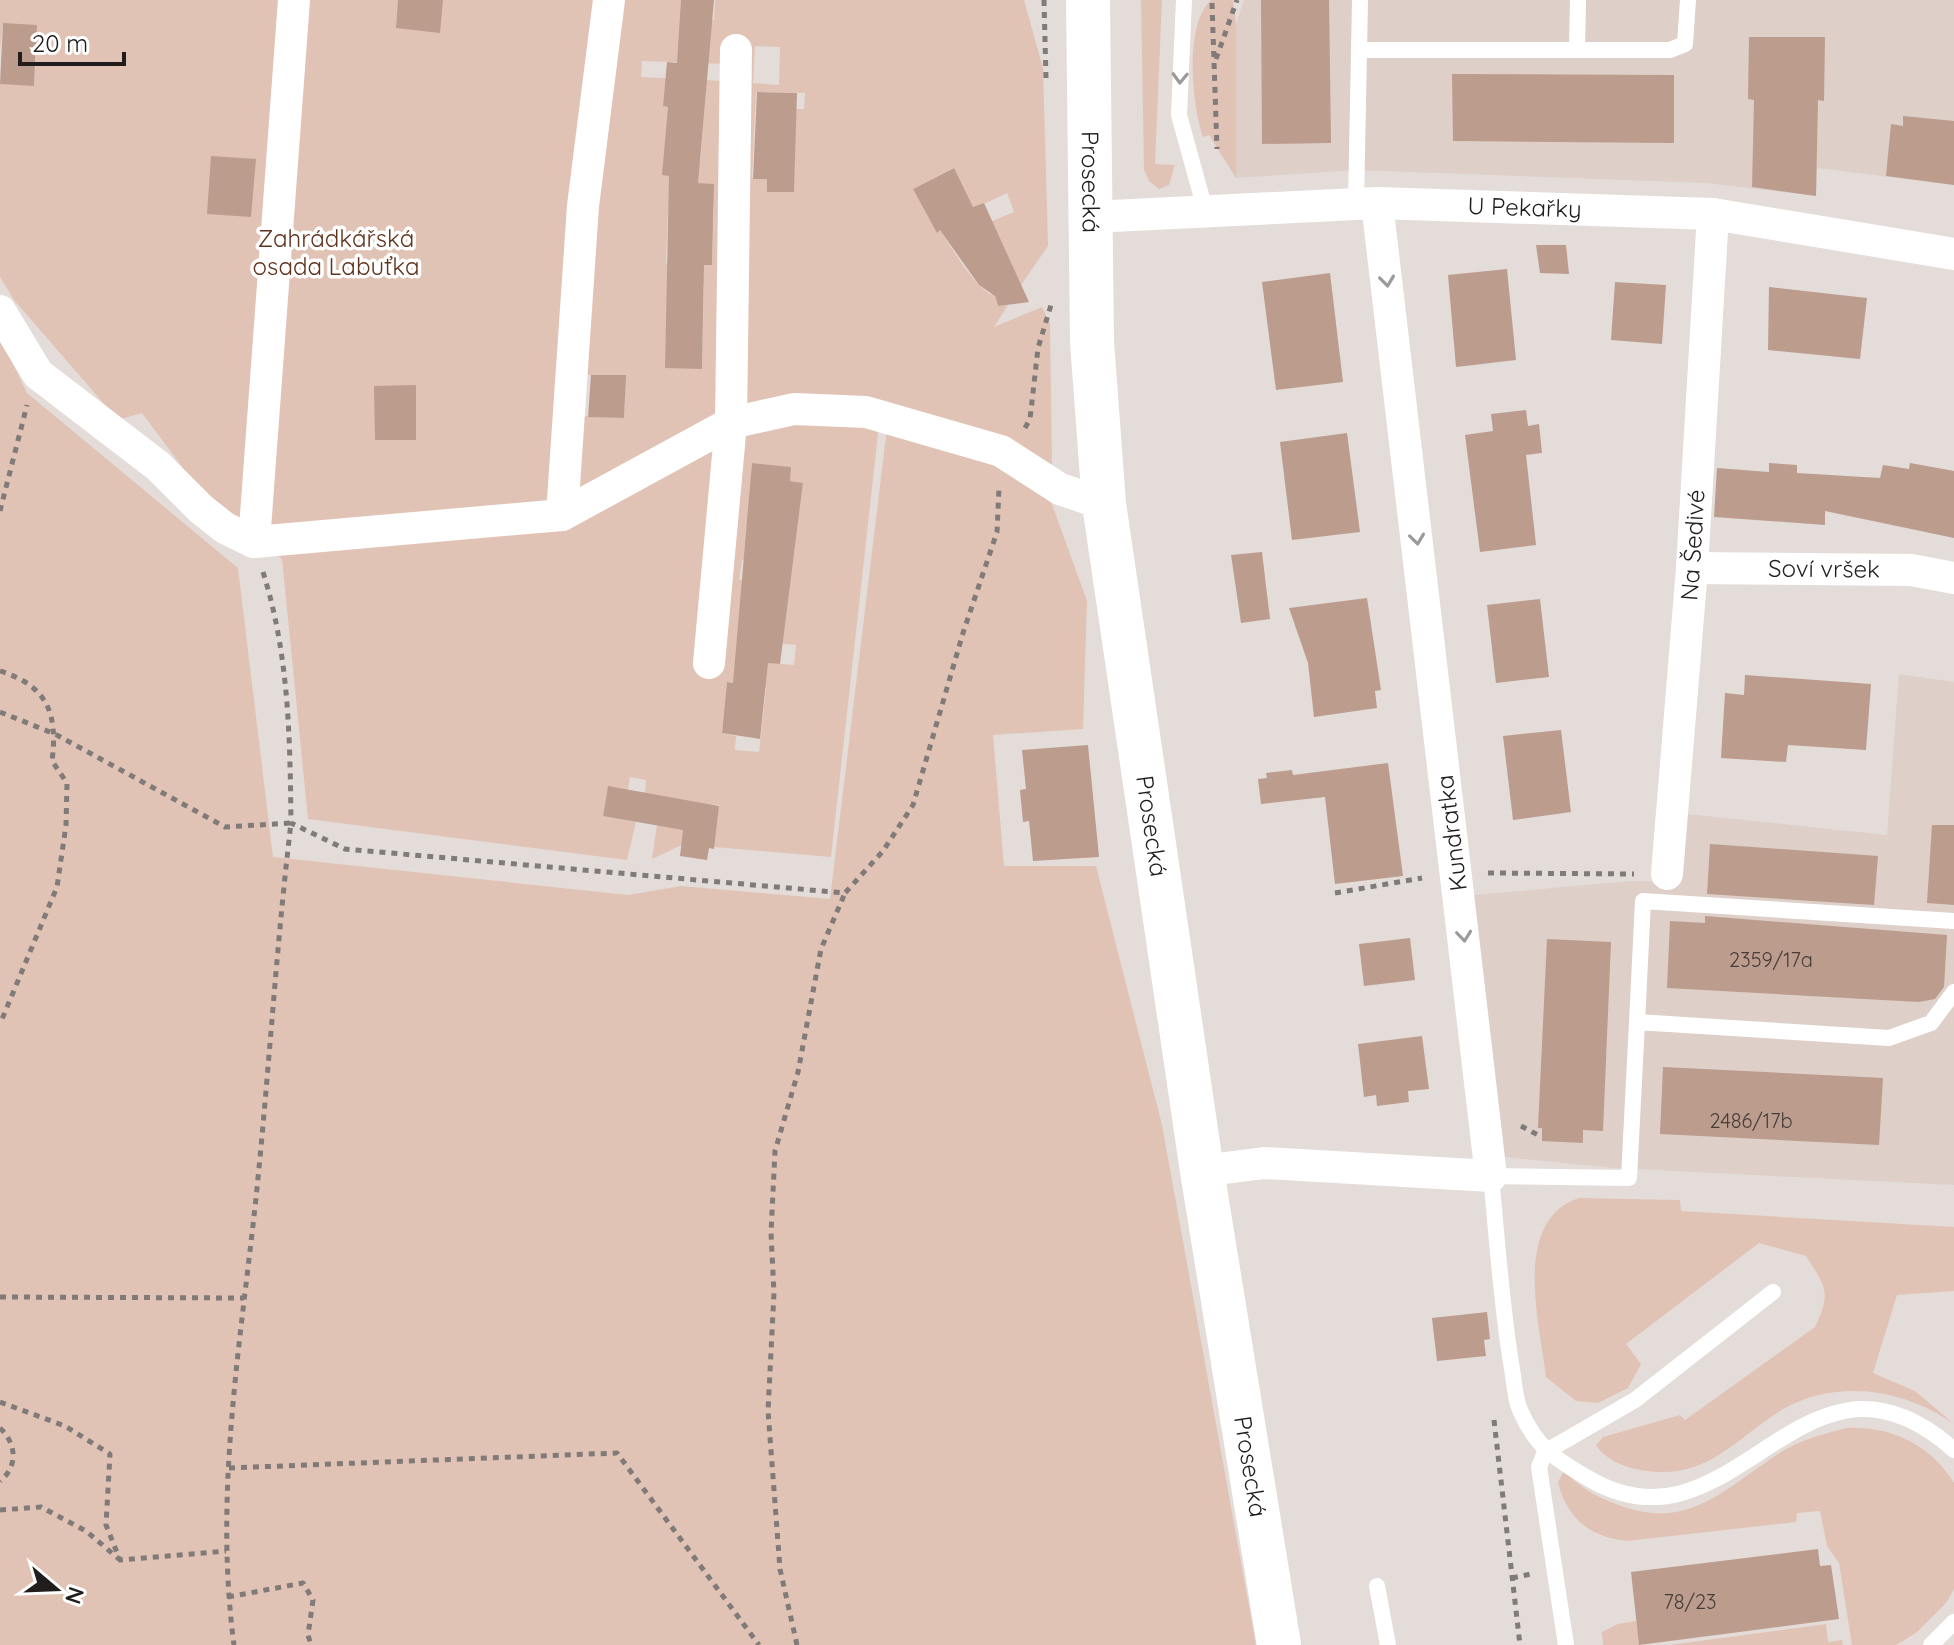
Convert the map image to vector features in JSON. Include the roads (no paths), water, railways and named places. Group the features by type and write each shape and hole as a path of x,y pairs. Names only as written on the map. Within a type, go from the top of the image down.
{"main road":[{"name":"Prosecká","path":"1088,0 1092,342 1104,504 1202,1171 1279,1645"}],"street":[{"path":"254,542 294,0"},
{"path":"562,515 583,206 609,0"},
{"path":"709,663 731,423 736,50"},
{"name":"U Pekařky","path":"1091,217 1367,204 1713,214 1954,254"},
{"name":"Kundratka","path":"1367,204 1476,868 1491,1176"},
{"name":"Na Šedivé","path":"1667,874 1692,568 1713,214"},
{"path":"0,311 38,374 158,466 225,528 254,542 562,515 731,423 794,409 866,412 1001,451 1060,489 1104,504"},
{"name":"Soví vršek","path":"1692,568 1911,570 1954,578"},
{"path":"1202,1171 1264,1163 1491,1176"}],"lane":[{"path":"1184,0 1179,115 1206,213"},
{"path":"1360,0 1367,204"},
{"path":"1577,48 1578,0"},
{"path":"1360,50 1677,49 1685,44 1687,37 1688,0"},
{"path":"1954,921 1643,901 1629,1178 1491,1176 1506,1329 1519,1409 1545,1452 1602,1487 1655,1499 1711,1484 1813,1419 1833,1411 1877,1408 1928,1427 1954,1450"},
{"path":"1637,1022 1889,1038 1931,1023 1954,992"},
{"path":"1566,1645 1539,1467 1545,1452 1635,1400 1773,1292"},
{"path":"1377,1586 1388,1645"},
{"path":"1931,1645 1954,1622"}],"park label":[{"name":"Zahrádkářská osada Labuťka","path":"336,253"}]}
